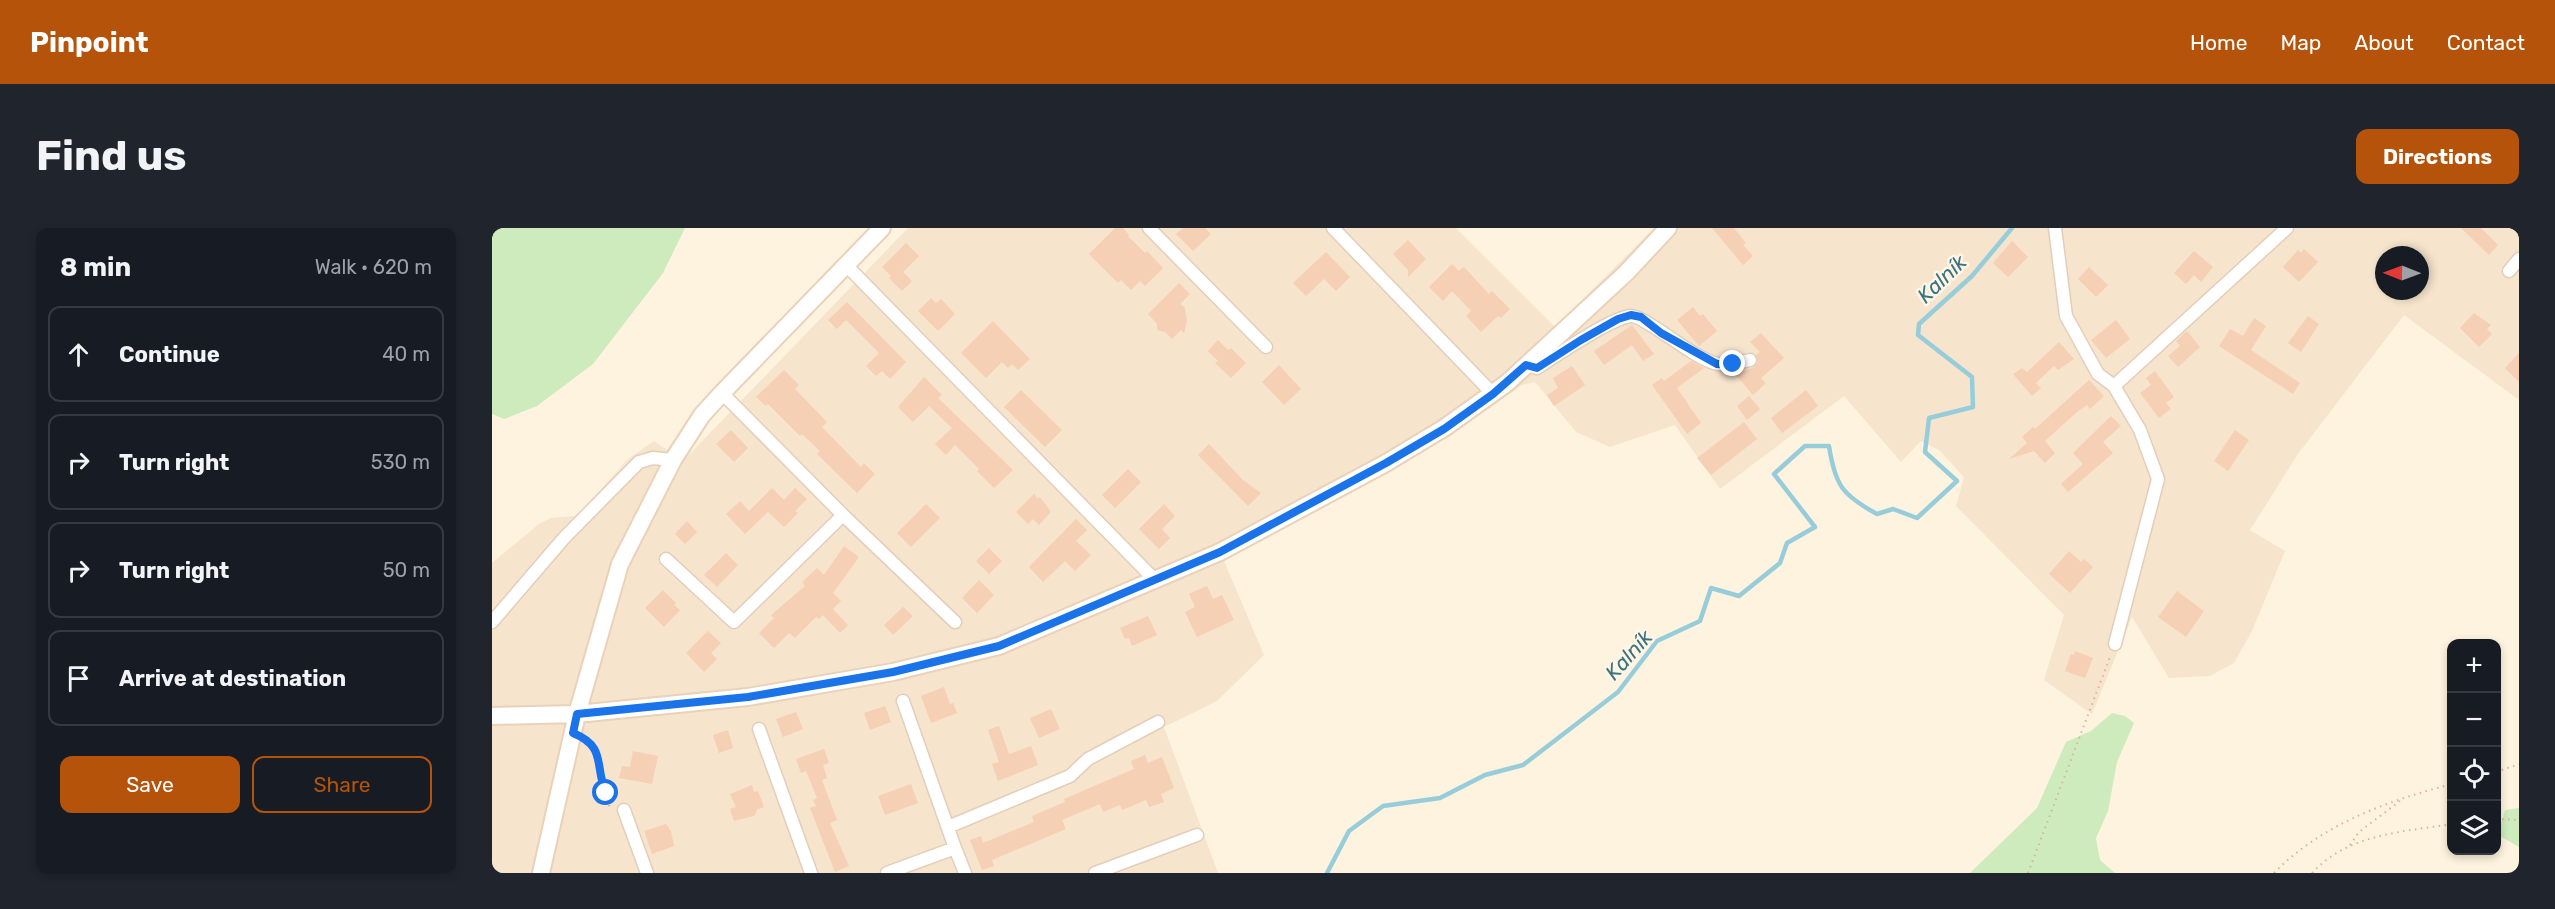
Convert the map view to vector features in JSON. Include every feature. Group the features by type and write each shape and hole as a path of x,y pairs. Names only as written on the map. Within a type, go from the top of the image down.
{"street":[{"path":"541,873 577,714 620,564 673,460 702,415 882,228"},
{"path":"1149,228 1266,347"},
{"path":"1333,228 1493,394"},
{"path":"492,716 577,714 748,697 893,672 999,646 1220,552 1386,463 1444,429 1493,394 1526,365 1626,273 1668,228"},
{"path":"2055,228 2066,316 2098,374 2115,386 2140,430 2158,479 2115,644"},
{"path":"2115,386 2287,228"},
{"path":"2509,271 2519,260"},
{"path":"845,264 1155,580"},
{"path":"1526,365 1537,368 1618,319 1631,315 1641,317 1661,333 1717,364 1733,364 1750,360"},
{"path":"722,393 955,622"},
{"path":"492,622 564,538 639,462 653,458 673,460"},
{"path":"666,559 734,622 843,514"},
{"path":"903,701 965,873"},
{"path":"948,827 1070,776 1088,759 1158,722"},
{"path":"759,729 811,873"},
{"path":"626,814 647,873"},
{"path":"1095,873 1197,835"},
{"path":"888,873 955,848"}],"path":[{"path":"2028,873 2115,644"},
{"path":"573,733 590,742 597,750 601,782 609,806 615,814 626,814"},
{"path":"2501,770 2519,764"},
{"path":"2274,873 2293,854 2350,818 2447,785"},
{"path":"2349,847 2359,832 2403,799"},
{"path":"2501,819 2519,820"},
{"path":"2312,873 2326,858 2368,838 2447,825"}],"shaded area":[{"path":"908,228 1456,228 1555,327 1654,228 2519,228 2519,400 2404,315 2298,454 2250,530 2285,551 2252,631 2234,663 2210,676 2169,678 2132,617 2092,714 2044,680 2064,615 1956,506 1964,477 1939,450 1921,441 1901,462 1844,396 1720,489 1675,425 1610,447 1576,432 1535,382 1522,385 1447,438 1224,561 1264,655 1217,701 1164,727 1218,873 492,873 492,563 539,524 551,518 577,516 628,459 654,441 683,461"}],"green space":[{"path":"492,228 685,228 663,273 593,364 537,406 504,419 492,414"},
{"path":"2112,713 2125,716 2134,723 2117,762 2108,811 2096,838 2100,860 2115,873 1970,873 2037,808 2066,742 2091,731"},
{"path":"2519,808 2519,847 2501,837 2501,824 2505,810"}],"building":[{"path":"1115,228 1123,228 1145,253 1147,251 1163,268 1145,286 1140,281 1131,290 1121,280 1118,283 1089,254"},
{"path":"1183,228 1205,228 1211,234 1193,251 1176,234"},
{"path":"1712,228 1734,228 1746,243 1743,245 1753,256 1743,265"},
{"path":"2461,228 2481,228 2498,245 2489,255"},
{"path":"1408,240 1426,259 1408,277 1408,270 1393,254"},
{"path":"2012,241 2028,257 2008,277 1993,263"},
{"path":"906,243 919,256 903,272 912,281 902,291 882,267"},
{"path":"2304,249 2318,262 2299,282 2283,267 2298,250 2301,253"},
{"path":"2194,251 2213,267 2201,282 2194,275 2186,284 2174,273"},
{"path":"1326,252 1350,277 1336,291 1324,279 1306,296 1293,283"},
{"path":"1452,264 1459,271 1464,267 1489,294 1492,291 1510,309 1501,318 1498,316 1481,332 1466,316 1471,311 1452,291 1443,301 1429,287"},
{"path":"2089,267 2108,285 2096,297 2078,279"},
{"path":"1179,283 1190,294 1180,304 1185,308 1187,321 1184,333 1181,330 1172,339 1165,332 1157,330 1157,324 1148,314"},
{"path":"931,298 936,303 941,299 955,314 938,331 918,311"},
{"path":"847,302 906,362 890,379 882,371 876,376 866,366 879,353 846,320 837,329 828,320"},
{"path":"1693,307 1700,316 1703,314 1717,331 1699,346 1677,320"},
{"path":"2474,313 2491,325 2487,329 2492,334 2479,347 2460,328"},
{"path":"2308,316 2319,324 2301,352 2288,343"},
{"path":"2254,318 2266,326 2251,350 2300,383 2293,394 2219,346 2230,329 2243,336"},
{"path":"2116,320 2130,339 2106,358 2091,340"},
{"path":"993,321 1030,359 1018,370 1012,364 1008,368 1002,362 986,378 961,353"},
{"path":"1632,325 1654,354 1643,361 1632,345 1604,365 1594,351"},
{"path":"2187,331 2200,347 2178,367 2168,356 2180,346 2176,341"},
{"path":"1761,333 1784,358 1761,378 1766,383 1753,395 1735,374 1752,368 1758,363 1756,355 1760,352 1750,342"},
{"path":"1218,340 1228,350 1231,348 1246,363 1231,378 1215,363 1218,361 1208,351"},
{"path":"2059,342 2074,359 2058,370 2054,366 2036,383 2041,388 2032,396 2013,374 2022,368 2027,372"},
{"path":"2519,353 2519,382 2505,368"},
{"path":"1691,361 1704,368 1677,388 1701,423 1687,434 1652,385 1662,378 1664,381"},
{"path":"1279,365 1301,389 1284,405 1262,382"},
{"path":"1572,366 1585,385 1554,406 1547,395 1558,388 1553,378"},
{"path":"784,370 799,385 795,389 827,422 822,427 861,467 864,463 875,474 857,493 817,454 820,451 802,434 800,436 768,404 766,406 756,397"},
{"path":"2155,371 2174,397 2166,403 2171,409 2159,418 2140,393 2151,385 2146,378"},
{"path":"924,377 942,395 938,398 1013,470 994,488 955,445 946,455 935,444 952,428 929,406 913,422 898,407"},
{"path":"2089,380 2104,396 2090,409 2087,405 2077,412 2045,441 2055,453 2045,463 2034,451 2009,459 2027,443 2022,437 2033,427 2035,429"},
{"path":"1021,390 1062,430 1045,447 1004,407"},
{"path":"1806,390 1818,406 1782,433 1771,418"},
{"path":"1749,396 1760,409 1747,420 1737,406"},
{"path":"2111,416 2121,426 2103,442 2113,453 2068,492 2061,484 2083,464 2073,453"},
{"path":"1744,422 1757,439 1711,475 1697,458"},
{"path":"731,430 748,448 734,462 716,444"},
{"path":"2235,430 2249,440 2228,471 2214,461"},
{"path":"1209,444 1243,480 1261,493 1248,506 1198,455"},
{"path":"1128,469 1141,482 1115,508 1102,495"},
{"path":"772,488 784,500 795,488 807,499 795,511 798,513 784,527 768,512 745,534 726,514 740,501 749,511"},
{"path":"1034,494 1038,499 1040,497 1051,512 1039,525 1033,519 1028,524 1016,512"},
{"path":"926,504 940,518 911,547 897,533"},
{"path":"1164,504 1175,516 1162,529 1170,538 1159,549 1139,529"},
{"path":"1076,519 1087,530 1076,541 1091,555 1075,571 1065,561 1043,582 1029,567"},
{"path":"687,521 697,532 685,544 675,534"},
{"path":"844,546 859,557 833,593 841,601 833,609 848,625 840,633 823,615 819,619 816,617 795,638 789,633 774,648 759,633 774,618 771,615 805,586 802,582 817,568 824,575"},
{"path":"989,548 1002,561 989,574 976,561"},
{"path":"2069,551 2081,562 2084,559 2093,567 2070,593 2049,574"},
{"path":"726,553 738,565 717,587 704,575"},
{"path":"979,580 994,595 977,613 962,598"},
{"path":"1207,586 1213,599 1222,595 1234,620 1197,637 1185,612 1195,607 1189,594"},
{"path":"663,590 680,610 664,627 645,608"},
{"path":"2177,591 2204,611 2186,637 2158,617"},
{"path":"903,607 913,616 893,635 884,625"},
{"path":"1148,616 1157,635 1132,646 1129,638 1125,639 1120,628"},
{"path":"708,631 721,643 711,653 717,659 704,672 686,653"},
{"path":"2075,651 2093,658 2085,678 2065,671 2071,654 2074,655"},
{"path":"944,687 950,704 953,703 957,713 931,723 921,696"},
{"path":"885,706 891,722 870,730 864,713"},
{"path":"1051,709 1060,729 1039,738 1030,718"},
{"path":"796,712 803,729 783,737 776,719"},
{"path":"999,726 1009,754 1031,746 1038,765 998,781 992,764 999,762 988,730"},
{"path":"728,730 733,748 719,753 713,735"},
{"path":"824,749 829,763 823,765 827,778 822,780 837,820 830,823 849,866 835,872 810,808 816,806 813,800 817,798 806,771 801,773 796,759"},
{"path":"633,751 658,756 652,784 619,778 622,766 630,767"},
{"path":"1145,755 1148,763 1162,757 1174,788 1161,794 1164,802 1149,807 1146,800 1122,810 1120,805 1103,812 1100,804 1062,820 1066,829 992,860 994,866 982,870 970,840 981,836 983,843 1034,822 1032,816 1065,802 1064,799 1134,769 1131,761"},
{"path":"911,784 918,803 885,815 878,796"},
{"path":"752,785 754,792 758,791 764,807 758,809 754,816 734,821 730,809 736,807 730,794"},
{"path":"666,824 671,831 674,846 652,854 644,831"}],"waterway":[{"name":"Kalník","path":"1327,873 1349,831 1383,806 1440,798 1485,775 1523,765 1618,692 1657,641 1700,621 1711,588 1739,596 1780,563 1787,543 1815,527 1774,474 1805,446 1829,446 1834,470 1842,488 1856,501 1877,514 1893,509 1917,518 1957,481 1925,452 1929,418 1973,407 1972,377 1918,335 1919,324 1972,276 2012,228"}],"route":[{"path":"606,793 601,782 597,750 590,742 573,733 577,714 748,697 893,672 999,646 1220,552 1386,463 1444,429 1493,394 1526,365 1537,368 1618,319 1631,315 1641,317 1686,349 1717,364 1733,364"}]}
